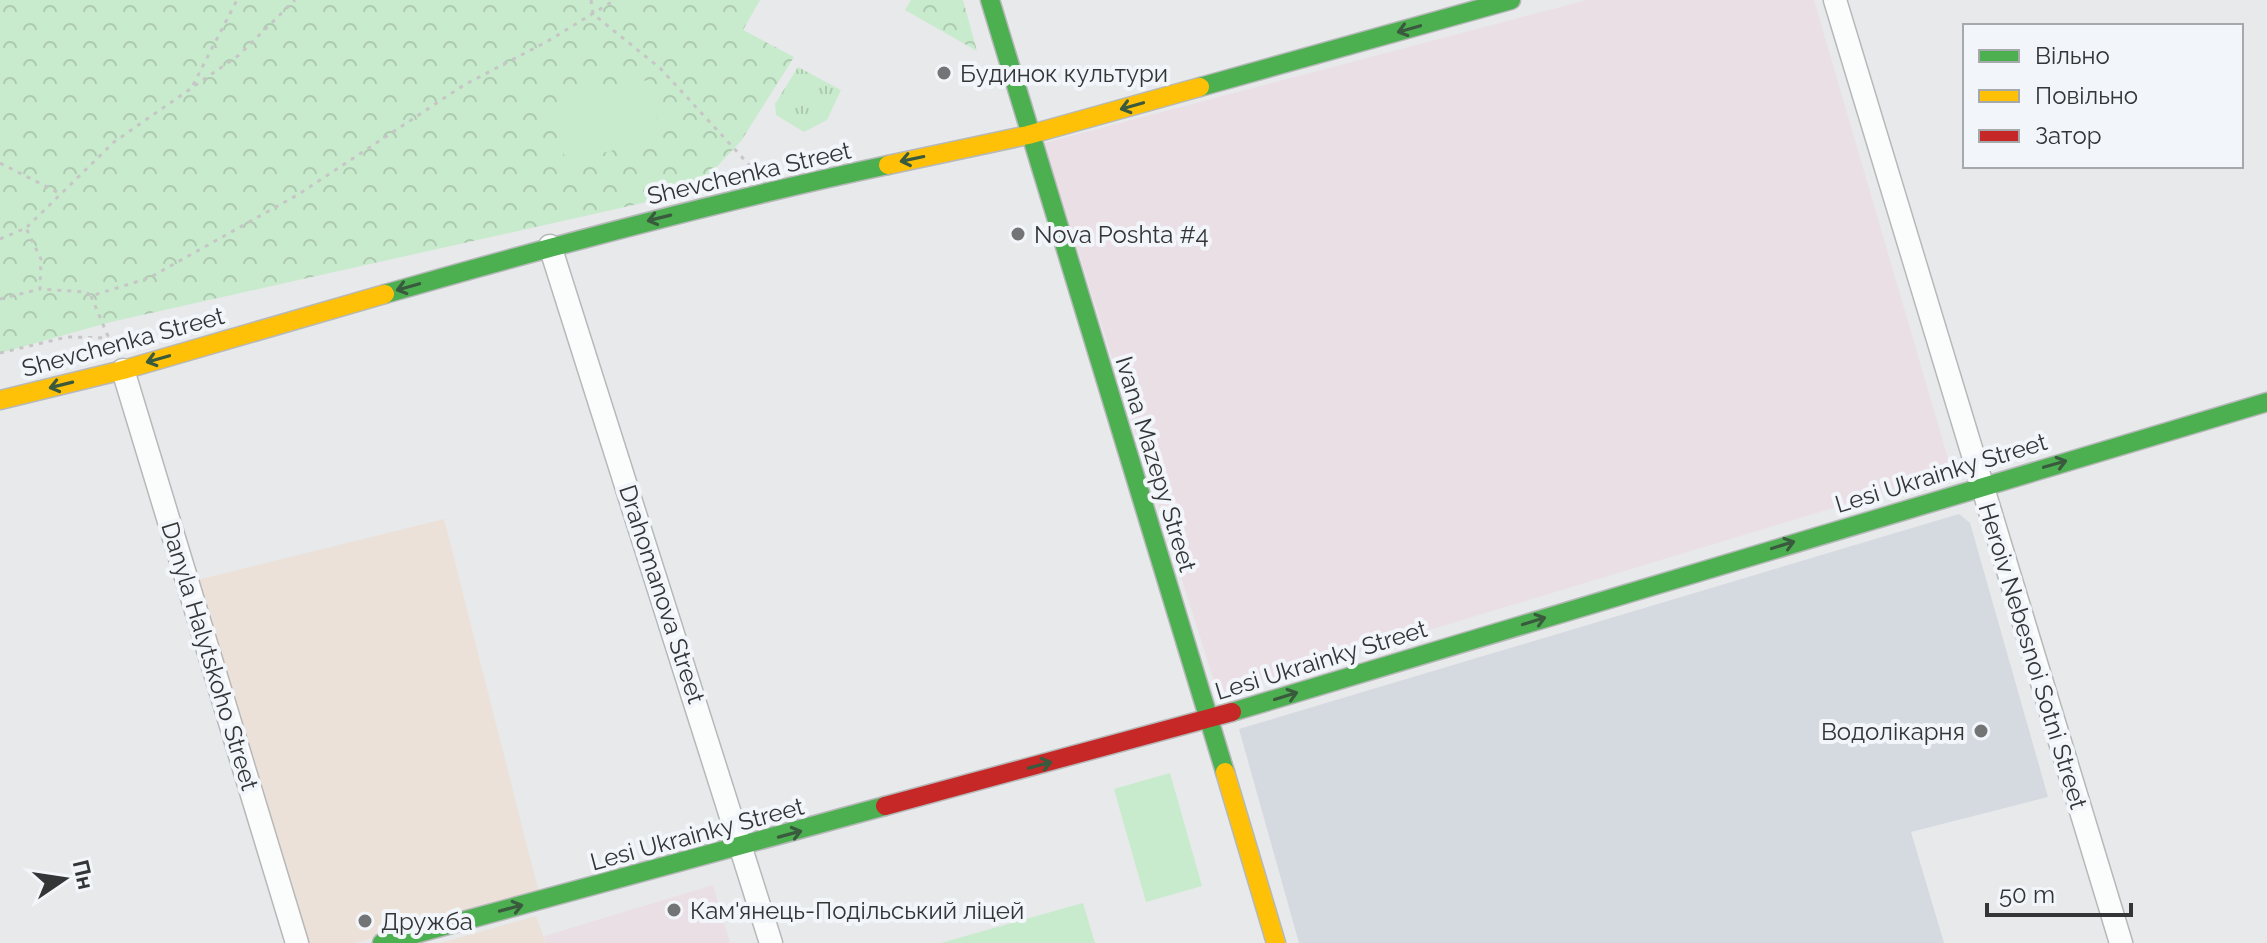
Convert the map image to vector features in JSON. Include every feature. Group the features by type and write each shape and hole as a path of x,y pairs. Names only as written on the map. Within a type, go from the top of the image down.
{"street":[{"name":"Ivana Mazepy Street","path":"990,0 1028,135 1211,718 1276,943"},
{"name":"Shevchenka Street","path":"0,400 123,370 550,246 771,190 1028,135 1446,9 1511,0"},
{"name":"Heroiv Nebesnoi Sotni Street","path":"1835,0 2121,943"},
{"name":"Drahomanova Street","path":"550,246 743,846 771,943"},
{"name":"Danyla Halytskoho Street","path":"123,370 297,943"},
{"name":"Lesi Ukrainky Street","path":"382,943 1211,718 2267,402"}],"path":[{"path":"192,88 237,0"},
{"path":"0,239 26,228 58,193 114,142 239,55 295,0"},
{"path":"591,0 593,14 660,68 771,190"},
{"path":"91,296 149,278 299,194 464,85 615,0"},
{"path":"0,163 58,193"},
{"path":"26,228 41,259 40,289"},
{"path":"0,299 40,289 86,292 91,296 123,370"},
{"path":"0,353 67,337 109,338"}],"shaded area":[{"path":"1587,0 1814,0 1952,472 1218,694 1044,143"},
{"path":"1959,514 1970,523 2048,797 1911,832 1944,943 1299,943 1239,729"},
{"path":"444,519 539,893 355,943 307,943 197,580"},
{"name":"Кам'янець-Подільський ліцей","path":"713,885 730,943 546,943 544,936"},
{"path":"536,916 546,943 440,943"}],"green space":[{"path":"0,0 760,0 743,30 794,57 741,141 707,177 665,198 111,322 0,353"},
{"path":"911,0 963,0 977,51 905,10"},
{"path":"798,67 841,90 827,120 804,132 776,115 775,104"},
{"path":"648,80 661,137 566,163 552,103"},
{"path":"1170,773 1202,886 1146,902 1114,789"},
{"path":"1083,903 1095,943 941,943"}],"traffic: fast":[{"path":"990,0 1225,772"},
{"path":"1200,87 1511,0"},
{"path":"385,294 636,225 888,165"},
{"path":"1232,712 2267,402"},
{"path":"382,943 885,806"}],"traffic: slow":[{"path":"888,165 1028,135 1200,87"},
{"path":"0,400 123,370 385,294"},
{"path":"1225,772 1276,943"}],"traffic: jam":[{"path":"885,806 1232,712"}],"place":[{"name":"Будинок культури","path":"944,73"},
{"name":"Nova Poshta #4","path":"1018,234"},
{"name":"Водолікарня","path":"1981,731"},
{"name":"Кам'янець-Подільський ліцей","path":"674,910"},
{"name":"Дружба","path":"365,921"}]}
